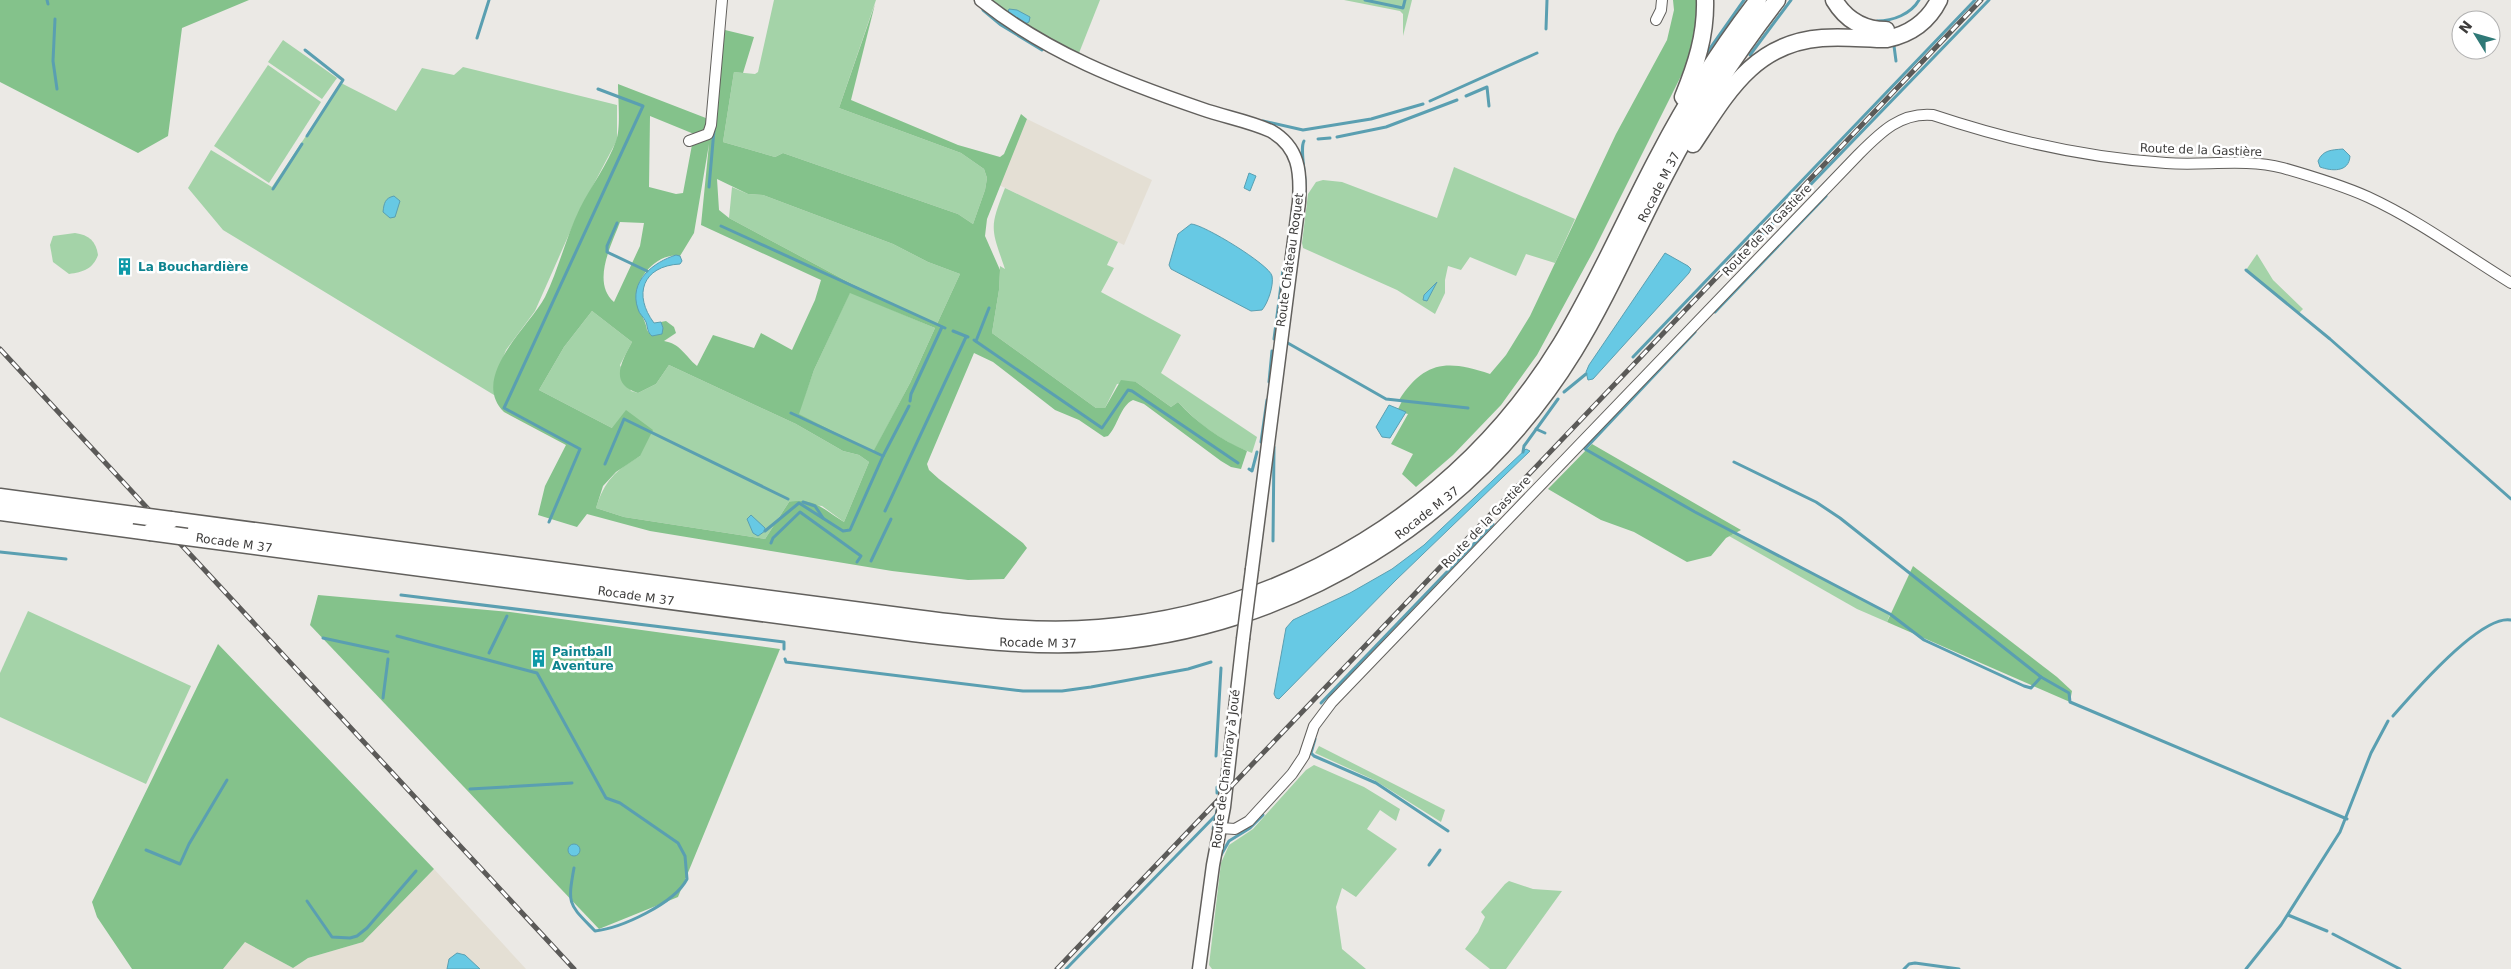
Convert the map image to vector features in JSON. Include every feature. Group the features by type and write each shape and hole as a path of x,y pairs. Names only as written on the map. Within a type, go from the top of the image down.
{"highway":[{"path":"1656,160 1697,61 1702,39 1705,0"},
{"name":"Rocade M 37","path":"0,497 988,626 1033,629 1096,628 1187,615 1257,594 1340,556 1408,512 1470,458 1514,410 1561,344 1587,298 1656,160 1697,88 1758,0"},
{"name":"Rocade M 37","path":"0,512 986,641 1042,644 1098,643 1190,629 1263,608 1347,569 1417,524 1474,475 1525,420 1563,368 1600,305 1653,199 1710,96 1777,0"},
{"path":"1834,0 1840,10 1856,24 1867,28 1887,30 1904,25 1914,19 1929,0"},
{"path":"1653,199 1729,92 1747,70 1763,57 1783,46 1807,40 1887,39 1898,37 1920,26 1939,0"}],"street":[{"path":"689,141 708,134 711,125 722,0"},
{"name":"Route Château Roquet","path":"981,0 1031,36 1076,60 1135,85 1271,131 1286,141 1296,157 1300,178 1299,202 1252,569"},
{"path":"1656,20 1661,10 1662,0"},
{"name":"Route de la Gastière","path":"1221,828 1242,826 1257,814 1300,764 1314,726 1332,702 1858,154 1886,128 1906,117 1923,114 1933,115 2005,136 2064,149 2122,158 2182,164 2255,164 2282,168 2368,197 2511,283"},
{"name":"Route de Chambray à Joué","path":"1199,969 1212,873 1221,828 1252,569"}],"shaded area":[{"path":"1027,119 1152,180 1124,245 999,185"},
{"path":"434,869 526,969 223,969 245,942 293,968 308,958 363,942"}],"green space":[{"path":"0,0 249,0 182,28 168,136 138,153 0,82"},
{"path":"774,0 876,0 839,108 961,153 984,169 987,178 985,190 973,224 958,214 783,153 775,157 723,142 734,72 755,74 758,72"},
{"path":"991,0 1100,0 1079,53 1040,33"},
{"path":"1344,0 1412,0 1403,36 1403,14 1400,11"},
{"path":"1673,0 1699,0 1691,51 1682,74 1594,250 1537,355 1501,405 1453,455 1416,487 1402,474 1413,454 1391,444 1408,414 1397,411 1402,401 1399,400 1418,377 1428,371 1438,367 1450,366 1475,369 1490,374 1506,355 1530,316 1616,134 1667,40 1674,10"},
{"path":"875,4 851,100 958,145 1000,157 1004,154 1021,114 1027,119 987,219 985,236 1000,270 999,290 992,333 1096,408 1105,408 1121,380 1136,382 1171,407 1178,402 1210,430 1228,442 1247,451 1241,469 1231,467 1221,461 1144,404 1133,400 1122,411 1108,436 1104,437 1079,420 1055,410 993,362 974,353 927,464 929,470 939,479 1027,548 1004,579 968,580 892,571 650,531 587,514 577,527 538,515 545,486 566,445 504,412 495,398 493,383 497,368 505,353 545,297 580,208 613,150 618,135 618,84 711,120 725,30 754,37 743,73 734,72 723,142 775,157 783,153 958,214 973,224 985,190 987,178 984,169 961,153 839,108","holes":["650,116 694,134 683,193 676,194 649,187","709,144 701,225 821,280 815,300 792,350 761,333 754,348 713,335 697,366 679,348 664,341 676,333 674,327 666,321 661,322 663,328 649,333 637,301 639,284 649,269 663,258 680,256 694,233","717,179 748,194 763,195 893,244 928,262 960,274 937,324 852,284 729,218 719,210","620,222 644,223 640,246 614,302 607,294 604,284 605,263","850,293 935,328 910,383 873,452 799,414 814,370","592,311 632,342 624,357 620,371 620,378 629,389 638,393 656,384 669,365 796,424 843,451 859,455 869,462 844,522 819,506 806,501 789,502 765,539 624,517 596,508 603,486 616,472 640,456 653,430 626,410 612,428 539,390 564,347"]},
{"path":"283,40 337,78 322,99 268,62"},
{"path":"268,65 321,102 269,183 214,146"},
{"path":"463,67 617,105 617,140 578,214 535,311 506,350 499,368 494,395 223,230 188,188 211,150 272,187 341,83 396,111 422,68 454,75"},
{"path":"1454,167 1575,219 1555,263 1526,254 1516,276 1470,257 1461,270 1448,266 1445,293 1435,314 1397,290 1303,248 1308,194 1316,182 1323,180 1342,182 1437,218"},
{"path":"732,187 748,194 763,195 893,244 928,262 960,274 937,324 852,284 729,218"},
{"path":"1005,188 1118,242 1107,265 1114,268 1101,292 1181,335 1161,373 1257,437 1252,453 1231,444 1212,432 1178,402 1171,407 1136,382 1117,384 1105,408 1096,408 992,333 999,290 1000,266 1005,269 997,245 994,221"},
{"path":"75,233 84,235 94,242 98,255 93,264 87,269 69,274 53,262 50,245 53,236"},
{"path":"2257,254 2273,280 2303,309 2299,313 2246,270"},
{"path":"850,292 935,328 910,383 873,453 798,414 814,370"},
{"path":"592,311 632,342 620,365 631,391 638,393 656,384 669,365 796,424 843,451 859,455 869,462 844,522 822,506 789,502 765,539 624,517 596,508 603,490 612,477 640,456 612,428 539,390 564,347"},
{"path":"1592,444 1741,530 1726,538 1711,556 1687,562 1634,532 1601,520 1548,489"},
{"path":"1736,533 1890,614 1887,622 1857,609 1729,536"},
{"path":"1913,566 2057,677 2072,691 2070,702 1887,622"},
{"path":"318,595 510,612 780,649 678,897 599,929 310,625"},
{"path":"28,611 191,686 146,784 0,717 0,673"},
{"path":"218,644 434,869 363,942 308,958 293,968 245,942 223,969 132,969 97,917 92,902"},
{"path":"1319,746 1445,810 1441,822 1374,780 1315,753"},
{"path":"1314,765 1364,787 1400,809 1396,821 1380,810 1367,829 1397,849 1356,897 1342,888 1336,907 1342,949 1366,969 1212,969 1209,965 1221,863 1229,845 1253,829 1306,770"},
{"path":"1509,881 1533,889 1562,891 1506,969 1490,969 1465,949 1478,932 1485,917 1481,912"}],"water":[{"path":"1009,9 1017,10 1030,17 1029,22 1025,24 1008,12"},
{"path":"2343,149 2350,156 2349,162 2343,168 2334,170 2320,167 2318,161 2322,155 2331,150"},
{"path":"1249,173 1256,176 1250,191 1244,188"},
{"path":"394,196 400,201 395,217 390,218 383,212 384,206 387,200"},
{"path":"1191,224 1235,246 1260,263 1268,271 1272,276 1272,284 1268,299 1262,310 1251,311 1171,269 1169,265 1178,234"},
{"path":"1665,253 1688,266 1691,269 1689,273 1593,379 1588,380 1586,372 1589,365"},
{"path":"676,255 680,256 682,261 680,264 657,270 645,284 643,293 648,313 654,323 661,322 663,328 662,334 652,336 639,311 636,299 637,290 645,274 659,262"},
{"path":"1437,282 1427,301 1423,300 1424,295"},
{"path":"1389,405 1406,412 1390,438 1382,437 1376,427"},
{"path":"1526,449 1530,451 1396,580 1279,699 1276,698 1274,694 1286,628 1293,620 1350,593 1392,569 1424,545"},
{"path":"751,515 765,528 765,531 758,536 753,533 747,519"},
{"path":"574,844 580,850 574,856 568,850"},
{"path":"457,953 465,955 480,969 447,969 449,959"}],"waterway":[{"path":"47,0 48,4"},
{"path":"477,38 489,0"},
{"path":"1365,0 1403,8 1405,0"},
{"path":"1546,29 1547,0"},
{"path":"1706,54 1744,0"},
{"path":"1750,55 1791,0"},
{"path":"1877,21 1901,16 1916,5 1919,0"},
{"path":"1633,357 1975,0"},
{"path":"1760,237 1989,0"},
{"path":"983,10 1001,25 1042,50"},
{"path":"55,19 53,61 57,89"},
{"path":"1894,46 1896,61"},
{"path":"305,50 343,80 307,136"},
{"path":"1430,101 1537,53"},
{"path":"1466,96 1487,87 1489,106"},
{"path":"549,522 580,449 504,408 643,106 598,89"},
{"path":"1337,137 1386,127 1457,100"},
{"path":"1263,121 1303,130 1371,119 1423,104"},
{"path":"709,187 714,130"},
{"path":"1318,139 1330,138"},
{"path":"1304,141 1302,151 1305,192"},
{"path":"273,189 302,144"},
{"path":"1715,312 1826,196"},
{"path":"617,223 607,246 607,252 647,271"},
{"path":"721,226 945,328"},
{"path":"1274,339 1283,270"},
{"path":"2246,270 2330,339 2511,499"},
{"path":"976,341 989,308"},
{"path":"910,401 911,394 942,327"},
{"path":"953,331 968,337"},
{"path":"1695,332 1585,449 1695,512 1890,614 1924,640 2024,686 2031,688 2041,677 2069,693 2070,702 2347,819"},
{"path":"885,511 966,337"},
{"path":"974,340 1102,428 1128,390 1132,391 1238,463"},
{"path":"1286,342 1386,399 1468,408"},
{"path":"1269,382 1272,351"},
{"path":"1564,392 1586,374"},
{"path":"1523,452 1524,446 1558,399"},
{"path":"1261,442 1267,400"},
{"path":"883,456 909,406"},
{"path":"765,531 799,503 843,531 850,530 883,456 791,413"},
{"path":"605,464 624,419 788,499"},
{"path":"1536,429 1545,433"},
{"path":"1273,541 1274,447"},
{"path":"1249,469 1252,471 1257,452"},
{"path":"1734,462 1816,502 1840,518 2041,677"},
{"path":"803,502 815,506 823,518"},
{"path":"771,543 773,538 800,512 861,556 857,562"},
{"path":"871,561 891,519"},
{"path":"1321,703 1493,524"},
{"path":"0,552 66,559"},
{"path":"401,595 784,642 784,649"},
{"path":"489,653 507,616"},
{"path":"2393,716 2431,674 2465,642 2483,629 2498,622 2511,620"},
{"path":"397,636 537,673 606,798 620,803 678,843 685,856 687,879 671,897 659,906 632,920 595,931 572,904 571,890 574,868"},
{"path":"323,638 388,652"},
{"path":"383,698 388,659"},
{"path":"785,659 786,662 1023,691 1062,691 1091,687 1188,669 1211,662"},
{"path":"1216,756 1221,668"},
{"path":"2246,969 2281,925 2340,832 2371,753 2388,721"},
{"path":"1315,739 1311,753 1314,756 1376,783 1448,831"},
{"path":"146,850 180,864 189,844 227,780"},
{"path":"470,789 572,783"},
{"path":"1217,787 1217,793"},
{"path":"1213,829 1217,810"},
{"path":"1066,969 1216,815"},
{"path":"1221,855 1229,841 1250,828 1263,815"},
{"path":"1429,865 1440,850"},
{"path":"307,901 332,937 350,938 357,936 367,928 416,871"},
{"path":"2288,915 2327,931"},
{"path":"2333,934 2400,969"},
{"path":"1904,969 1909,964 1915,963 1959,969"}],"railway":[{"path":"1057,969 1981,0"},
{"path":"0,349 574,969"}],"place":[{"name":"La Bouchardière","path":"124,267"},
{"name":"Paintball Aventure","path":"538,659"}]}
